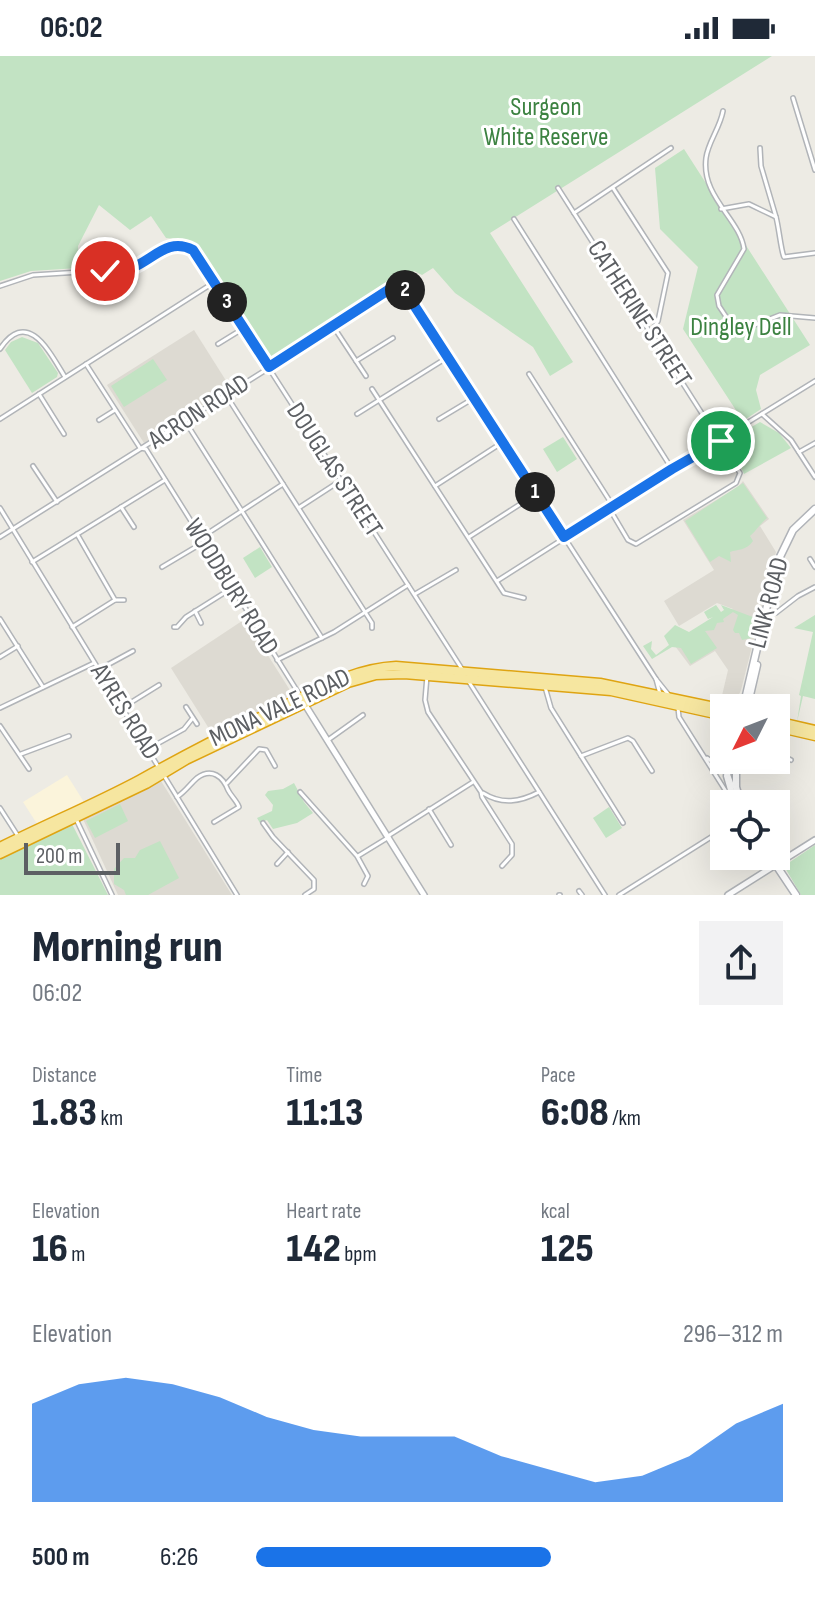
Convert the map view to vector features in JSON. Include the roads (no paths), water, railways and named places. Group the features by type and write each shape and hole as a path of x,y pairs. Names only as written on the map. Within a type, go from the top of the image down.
{"highway":[{"name":"MONA VALE ROAD","path":"0,854 20,840 349,675 382,667 618,686 710,706"},
{"name":"MONA VALE ROAD","path":"302,700 361,678 387,673 466,676"},
{"name":"MONA VALE ROAD","path":"544,682 611,691 710,713"},
{"path":"790,725 815,733"},
{"path":"790,730 815,733"},
{"name":"MONA VALE ROAD","path":"0,847 75,818 146,784 161,770"}],"main road":[{"name":"LINK ROAD","path":"748,694 778,568 800,525 815,510"},
{"name":"LINK ROAD","path":"748,694 777,563 793,530 815,510"},
{"path":"731,774 734,790"},
{"path":"780,870 796,895"}],"street":[{"path":"793,98 815,170"},
{"path":"723,111 705,161 710,186 744,249 719,290 718,301 725,316 741,327 747,328 780,315 815,318"},
{"path":"574,213 671,148"},
{"path":"760,148 761,166 782,238 781,253 784,257 815,253"},
{"name":"CATHERINE STREET","path":"558,188 740,473 738,481 643,540 632,543 611,507"},
{"path":"613,188 668,273 658,321 651,332"},
{"path":"721,209 749,204 776,217"},
{"path":"514,219 672,469"},
{"path":"0,286 33,275 105,271 103,244"},
{"name":"DOUGLAS STREET","path":"105,271 135,266 167,247 176,245 193,250 605,895"},
{"path":"0,419 214,282"},
{"name":"ACRON ROAD","path":"0,537 396,285 404,288 448,357"},
{"path":"333,326 366,376"},
{"path":"218,344 244,328"},
{"path":"0,349 10,336 18,333 35,335 65,377"},
{"path":"356,361 393,338"},
{"path":"357,414 448,357 656,679 679,705 679,717 728,790"},
{"name":"WOODBURY ROAD","path":"86,364 115,410 146,449 424,895"},
{"path":"529,374 611,507"},
{"path":"497,581 815,381"},
{"path":"372,389 504,593 524,598"},
{"path":"39,394 64,434"},
{"path":"226,395 372,623 372,628"},
{"path":"439,419 474,398"},
{"path":"99,420 115,410"},
{"path":"762,414 784,432 815,477"},
{"path":"185,421 322,638"},
{"path":"435,486 503,442"},
{"path":"799,452 815,443"},
{"path":"33,466 57,502"},
{"path":"32,562 165,480"},
{"path":"298,508 340,481"},
{"path":"201,537 283,484"},
{"path":"468,537 536,494"},
{"path":"121,507 134,527"},
{"name":"AYRES ROAD","path":"0,508 237,895"},
{"path":"77,534 115,600"},
{"path":"162,567 204,542"},
{"path":"810,559 815,567"},
{"path":"415,594 456,570"},
{"path":"277,660 322,638 408,585"},
{"path":"769,612 776,613 815,587"},
{"path":"174,627 232,588"},
{"path":"72,627 115,600 124,600"},
{"path":"195,611 201,623"},
{"path":"0,619 43,688"},
{"path":"0,657 18,646"},
{"path":"98,670 133,651"},
{"path":"0,708 94,663"},
{"path":"427,676 425,700 428,712 481,792 513,850 502,866"},
{"path":"656,679 660,695"},
{"path":"544,682 551,708 623,823"},
{"path":"122,708 159,685"},
{"path":"186,707 197,724"},
{"path":"328,740 363,715"},
{"path":"148,749 184,729 192,719"},
{"path":"0,726 29,769"},
{"path":"21,754 69,736"},
{"path":"581,756 628,738 652,771"},
{"path":"227,783 259,749 266,750 275,766"},
{"path":"705,756 710,759"},
{"path":"177,797 197,778 211,773 219,775 227,783 239,807 214,822"},
{"path":"357,856 473,782"},
{"path":"300,792 357,856 368,876 364,884"},
{"path":"481,792 495,799 513,802 539,792"},
{"path":"489,808 495,799"},
{"path":"0,808 20,840"},
{"path":"429,809 451,845"},
{"path":"75,818 112,895"},
{"path":"263,823 314,880 314,889 305,895"},
{"path":"619,895 710,838"},
{"path":"790,855 815,840"},
{"path":"277,864 288,852"},
{"path":"728,895 767,870"}],"park label":[{"name":"Surgeon White Reserve","path":"546,122"},
{"name":"Dingley Dell","path":"741,327"}]}
